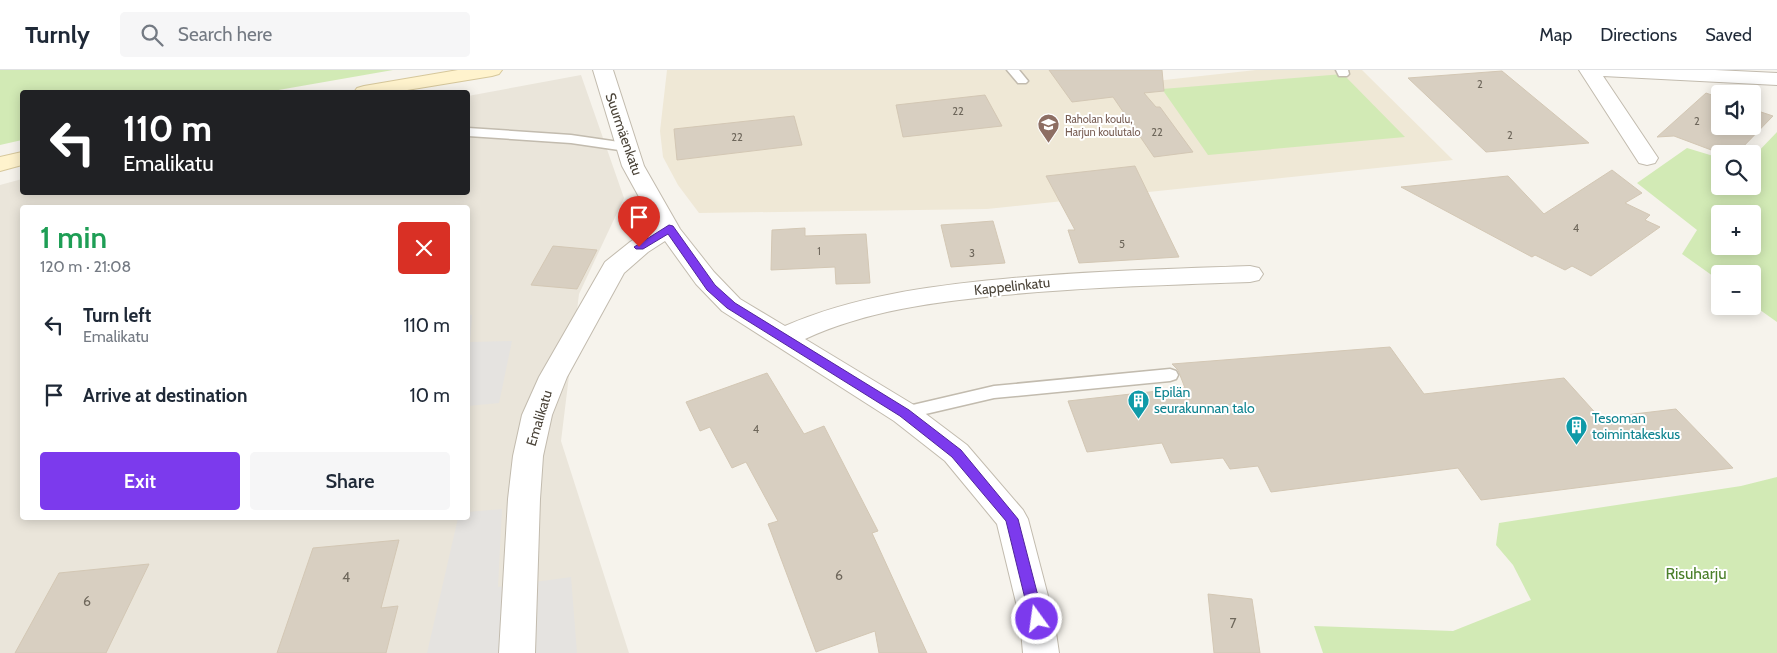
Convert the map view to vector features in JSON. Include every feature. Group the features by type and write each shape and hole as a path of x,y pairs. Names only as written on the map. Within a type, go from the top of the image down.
{"main road":[{"path":"376,90 492,70"},
{"path":"0,164 20,159"}],"street":[{"name":"Suurmäenkatu","path":"603,70 626,147 639,179 669,228 711,288 731,305 904,413 956,453 1012,519 1037,619 1041,653"},
{"path":"1589,70 1647,158"},
{"path":"1602,70 1777,79"},
{"name":"Emalikatu","path":"517,653 524,499 528,456 537,415 552,377 614,268 639,247 669,228"},
{"name":"Kappelinkatu","path":"782,338 808,326 853,311 933,294 1052,281 1250,274"}],"lane":[{"path":"1013,70 1022,81"},
{"path":"470,132 571,139 626,147"},
{"path":"904,413 994,392 1170,375"}],"shaded area":[{"name":"Raholan koulu, Harjun koulutalo","path":"667,70 1136,70 1146,82 1256,70 1362,70 1453,160 987,209 699,213 678,185 663,157 660,131"},
{"path":"581,75 624,198 579,294 561,441 629,653 0,653 0,185 20,180 20,195 470,195 470,96"},
{"path":"470,314 472,315 470,342"},
{"path":"512,341 499,403 470,406 470,342"},
{"path":"502,509 498,587 571,577 577,653 427,653 458,520 470,520 470,512"}],"green space":[{"path":"0,70 393,70 278,90 20,90 20,140 0,145"},
{"path":"1343,74 1405,137 1208,155 1162,89"},
{"path":"1777,132 1777,322 1761,311 1761,265 1711,265 1711,275 1682,254 1697,230 1637,183 1687,148 1711,155 1711,195 1761,195 1761,149"},
{"name":"Risuharju","path":"1777,477 1777,653 1323,653 1314,626 1453,631 1531,600 1513,565 1496,545 1499,523 1741,486"}],"building":[{"path":"1049,70 1162,70 1164,91 1144,93 1156,107 1160,107 1193,152 1154,157 1113,97 1072,102"},
{"path":"1502,71 1589,143 1486,152 1408,78"},
{"path":"1706,93 1711,95 1711,135 1754,135 1745,145 1711,145 1711,150 1674,136 1657,137"},
{"path":"985,95 1002,126 903,137 896,105"},
{"path":"1761,112 1773,116 1761,128"},
{"path":"794,116 802,145 677,160 674,129"},
{"path":"1135,166 1179,257 1079,263 1068,230 1075,230 1046,176"},
{"path":"1612,170 1642,193 1625,203 1650,215 1645,220 1660,227 1591,276 1572,266 1565,270 1535,255 1532,257 1401,187 1508,176 1544,214"},
{"path":"993,221 1005,263 951,267 941,225"},
{"path":"805,228 805,236 866,234 870,283 836,284 835,267 771,270 772,230"},
{"path":"553,246 597,250 577,289 531,285"},
{"path":"1390,347 1424,394 1564,378 1600,418 1676,409 1733,468 1481,500 1458,468 1271,492 1258,466 1230,469 1223,458 1171,463 1162,443 1087,452 1068,401 1185,388 1178,370 1172,364"},
{"path":"767,373 804,434 824,426 878,531 872,533 927,653 879,653 875,631 816,652 768,524 778,521 746,462 732,468 710,427 700,431 686,402"},
{"path":"399,540 381,608 398,606 386,653 277,653 313,548"},
{"path":"149,564 106,653 15,653 59,573"},
{"path":"1208,594 1252,599 1260,653 1214,653"}],"place":[{"name":"Raholan koulu, Harjun koulutalo","path":"1049,144"},
{"name":"Epilän seurakunnan talo","path":"1138,419"},
{"name":"Tesoman toimintakeskus","path":"1576,445"}],"route":[{"path":"639,247 669,228 711,288 731,305 904,413 956,453 1012,519 1037,619"}]}
